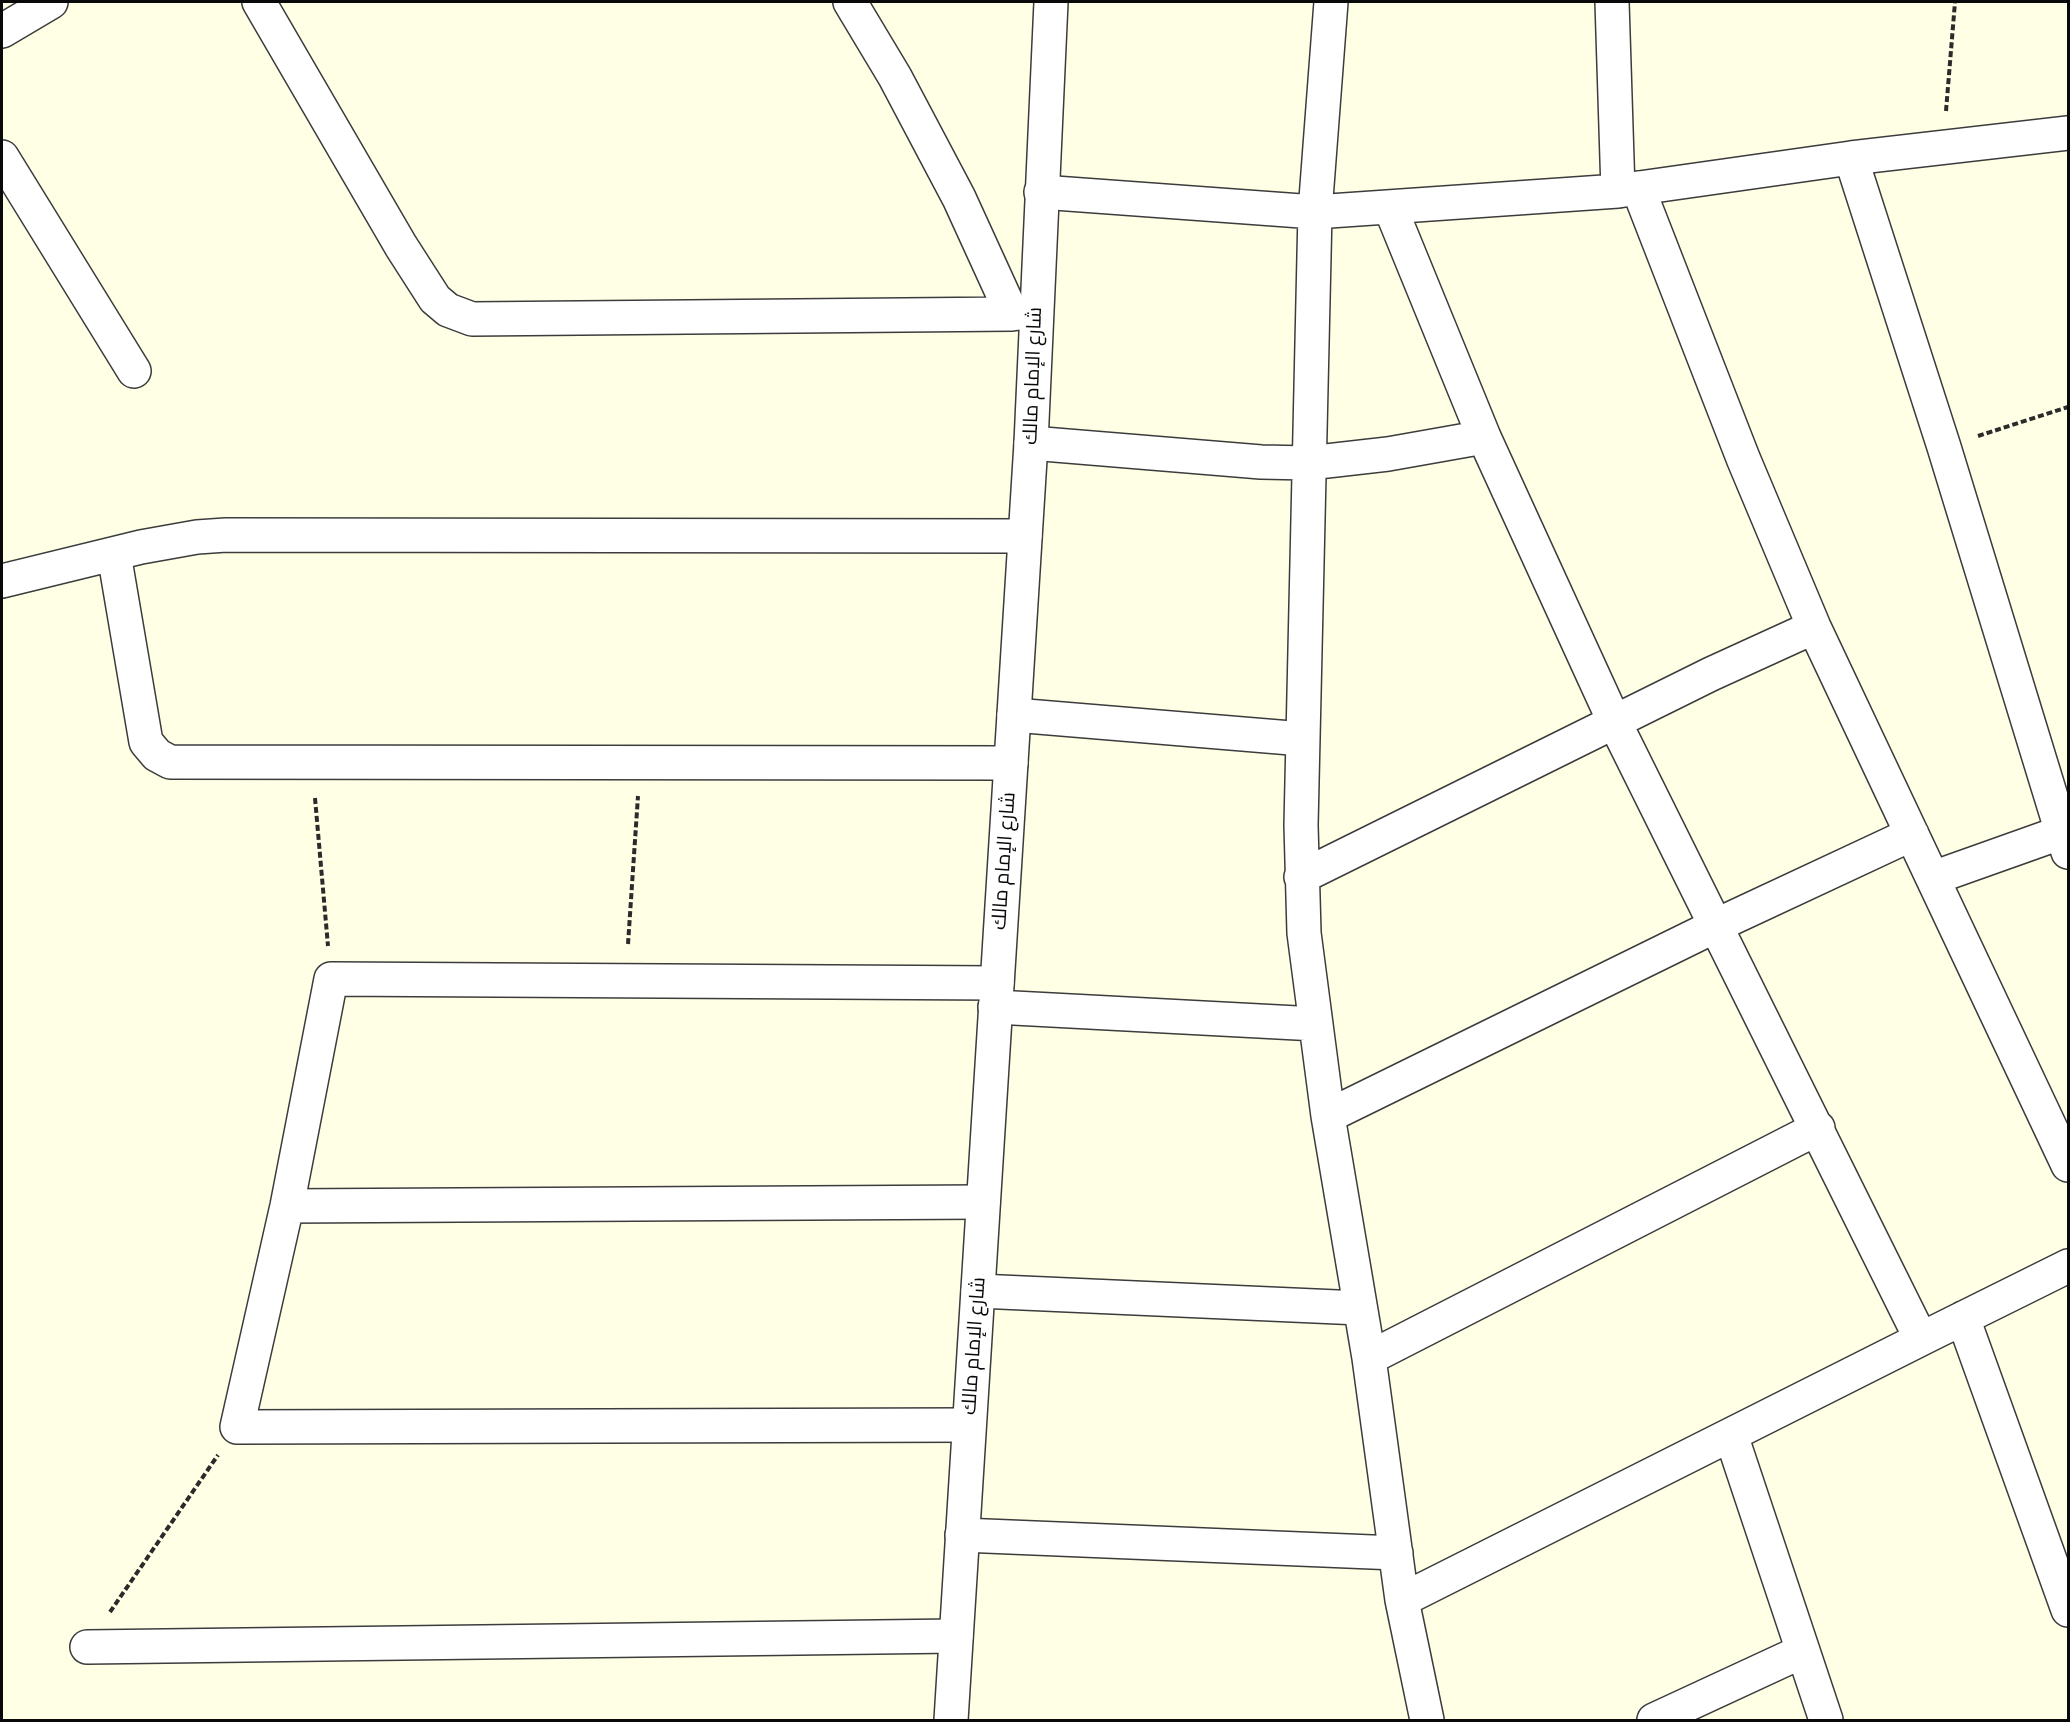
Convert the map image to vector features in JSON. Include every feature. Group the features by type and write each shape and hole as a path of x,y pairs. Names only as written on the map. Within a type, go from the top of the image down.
{"street":[{"path":"2,31 51,2"},
{"path":"259,2 401,246 435,298 448,310 472,319 1024,313 958,198 895,77 850,2"},
{"name":"شارع الإمام مالك","path":"951,1720 1031,443 1024,313 1041,192 1051,2"},
{"path":"1331,2 1315,212 1303,739 1304,933 1328,1116 1369,1358 1402,1600 1427,1720"},
{"path":"1612,2 1628,190 1814,627 2068,1165"},
{"path":"1041,192 1315,212 1628,190 1851,158 2068,133"},
{"path":"2,157 134,371"},
{"path":"1851,158 2066,838 1933,878"},
{"path":"1390,207 1484,436 1614,721 1921,1339"},
{"path":"1031,443 1260,462 1309,463 1388,454 1484,436"},
{"path":"2,581 196,537 226,535 1025,536"},
{"path":"114,554 146,742 158,755 170,762 1011,764"},
{"path":"1302,877 1614,721 1814,627"},
{"path":"1014,715 1303,739"},
{"path":"1328,1116 1715,926 1912,834"},
{"path":"969,1425 237,1427 287,1206 331,979 625,981 996,995 1316,1023"},
{"path":"1369,1358 1818,1128"},
{"path":"287,1206 983,1202"},
{"path":"1402,1600 2068,1266"},
{"path":"978,1291 1360,1308"},
{"path":"1963,1318 2063,1577 2068,1610"},
{"path":"1731,1435 1826,1720"},
{"path":"962,1534 1396,1554"},
{"path":"87,1647 956,1636"},
{"path":"1654,1720 1803,1651"}],"path":[{"path":"1943,147 1954,2"},
{"path":"1944,447 2068,407"},
{"path":"311,762 331,979"},
{"path":"625,981 640,763"},
{"path":"87,1647 237,1427"}]}
